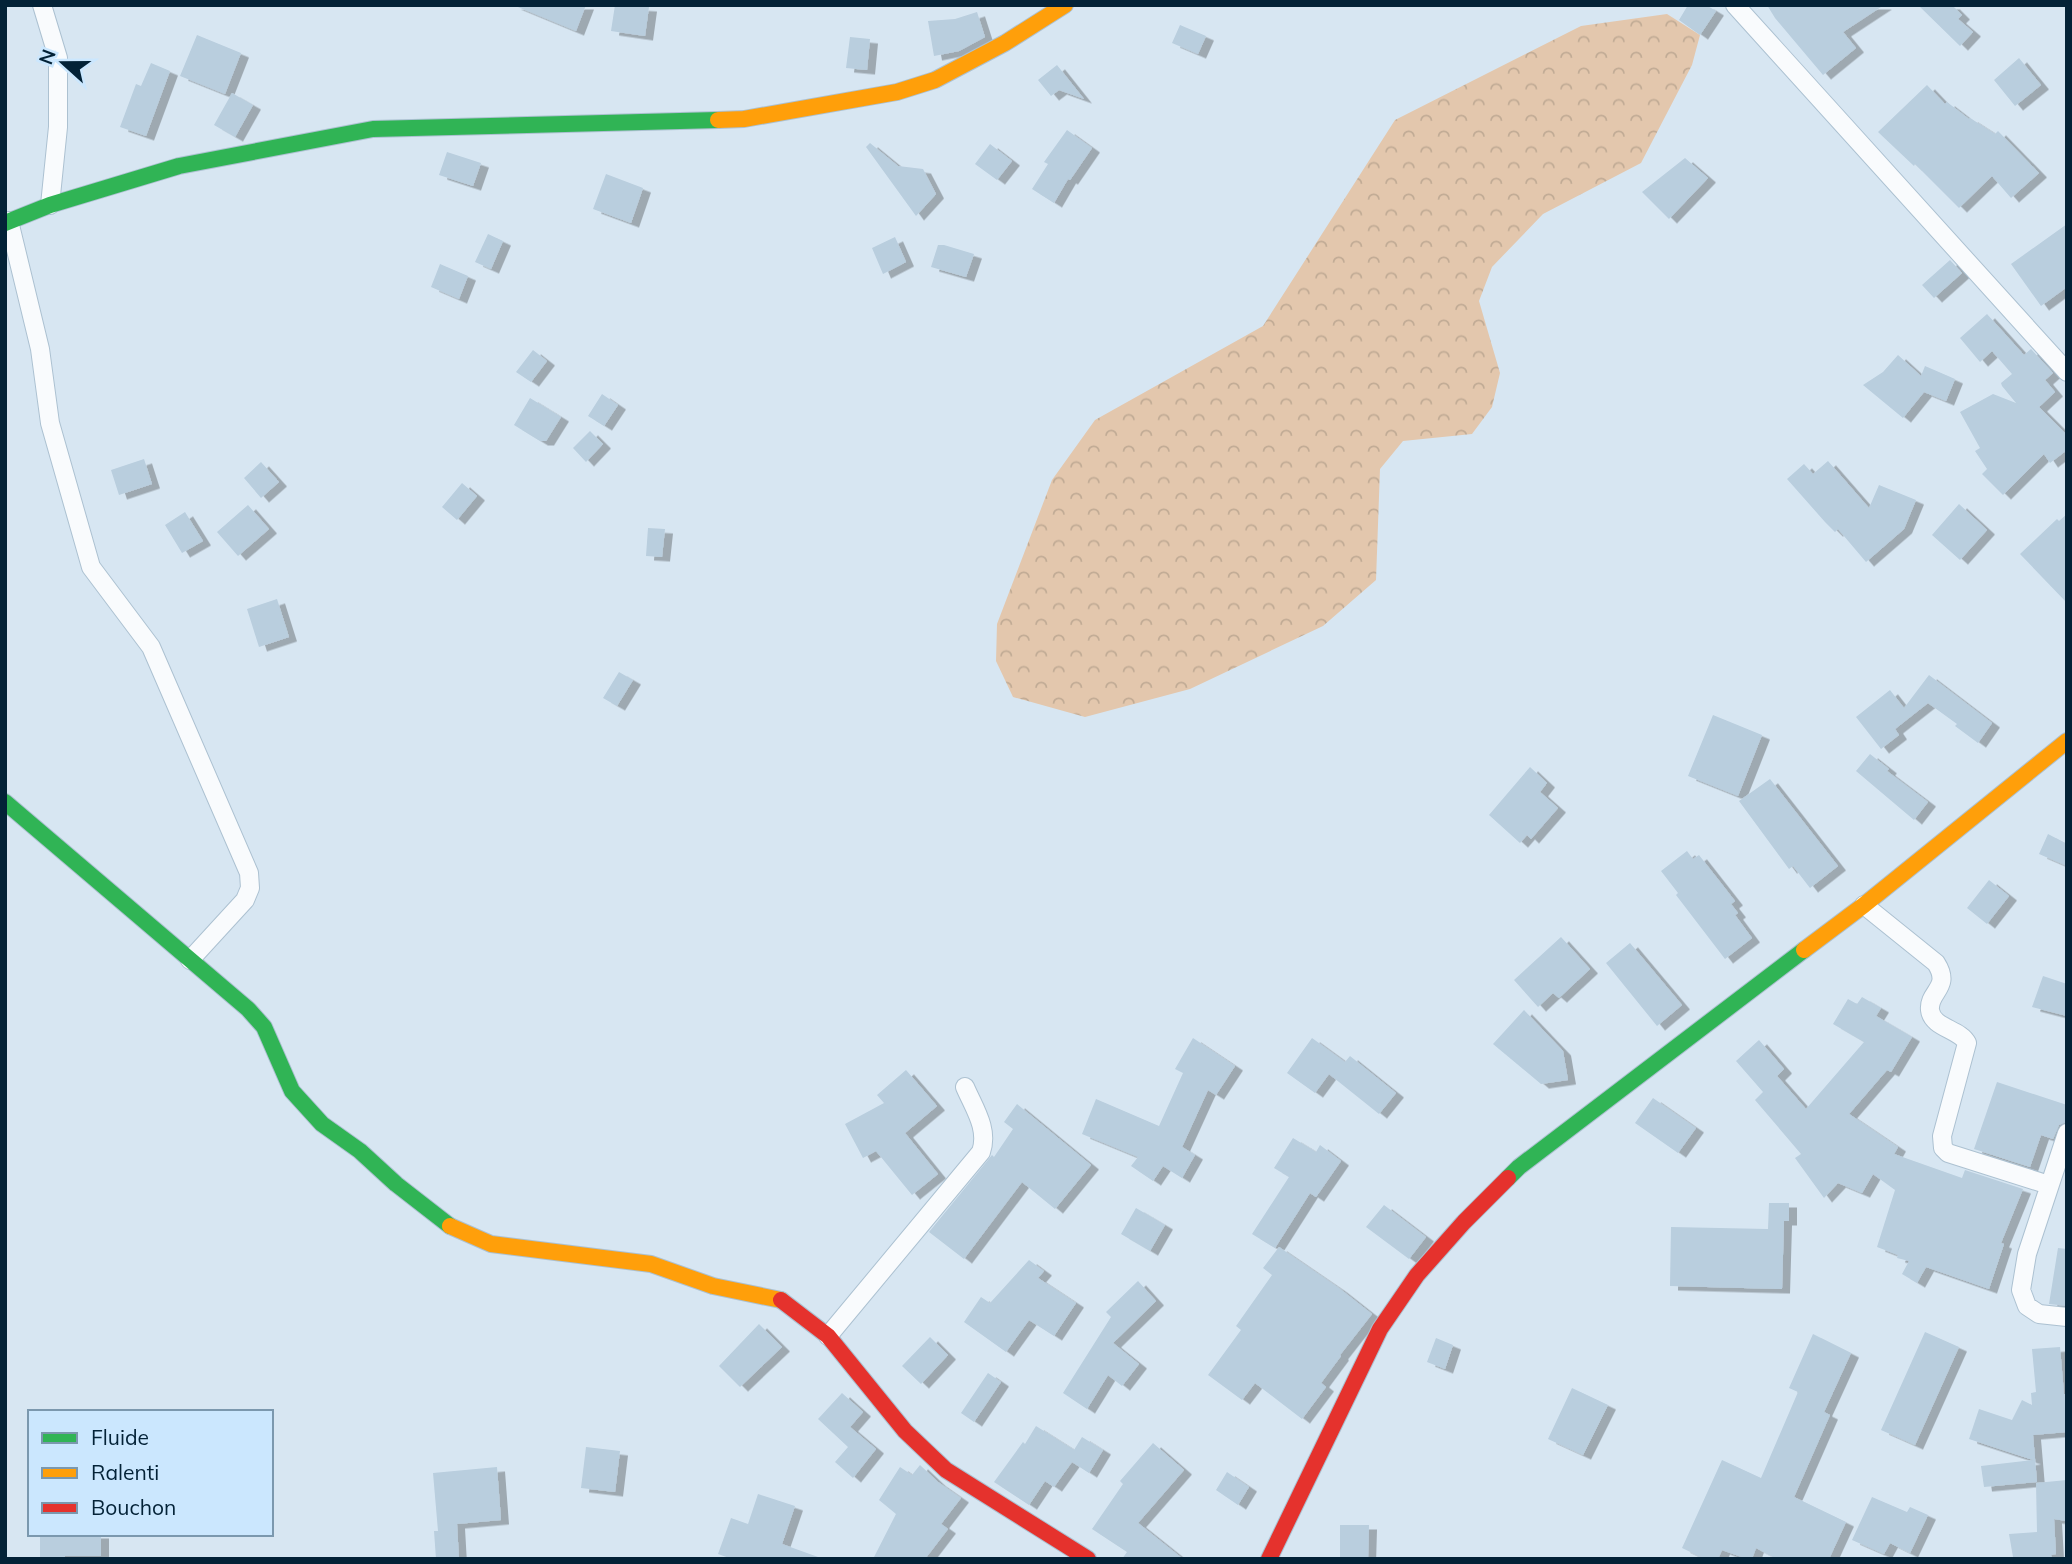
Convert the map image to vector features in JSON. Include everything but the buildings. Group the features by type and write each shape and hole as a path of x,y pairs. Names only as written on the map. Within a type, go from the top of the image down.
{"street":[{"path":"42,5 58,58 58,127 50,205"},
{"path":"190,960 245,901 250,888 249,873 151,647 91,567 50,424 40,349 7,222 50,205 179,166 373,129 744,119 897,92 935,80 1006,43 1065,5"},
{"path":"1735,5 2067,372"},
{"path":"1269,1559 1380,1329 1417,1275 1464,1222 1519,1167 1864,905 2067,741"},
{"path":"5,802 248,1009 264,1027 292,1091 322,1124 360,1151 396,1184 451,1227 491,1244 651,1264 713,1286 779,1298 828,1336 905,1431 946,1469 1088,1559"},
{"path":"1864,905 1936,963 1942,981 1929,1007 1930,1014 1935,1021 1964,1037 1967,1044 1942,1136 1943,1147 1948,1153 2049,1185"},
{"path":"828,1336 981,1152 985,1142 984,1129 965,1087"},
{"path":"2067,1133 2027,1254 2021,1290 2027,1306 2039,1314 2067,1317"}],"green space":[{"path":"1667,14 1700,35 1692,65 1641,163 1543,214 1492,267 1479,301 1500,373 1492,407 1472,434 1403,441 1380,469 1376,580 1323,626 1190,689 1085,717 1013,697 996,661 997,624 1052,480 1095,420 1263,326 1395,120 1581,26"}],"traffic: fast":[{"path":"5,223 50,205 179,166 373,129 718,120"},
{"path":"5,802 248,1009 264,1027 292,1091 322,1124 360,1151 396,1184 450,1226"},
{"path":"1508,1178 1804,950"}],"traffic: slow":[{"path":"718,120 744,119 897,92 935,80 1005,43 1065,5"},
{"path":"1804,950 2067,741"},
{"path":"450,1226 491,1244 651,1264 713,1286 781,1300"}],"traffic: jam":[{"path":"1269,1559 1380,1329 1417,1275 1508,1178"},
{"path":"781,1300 828,1336 905,1431 946,1470 1088,1559"}]}
